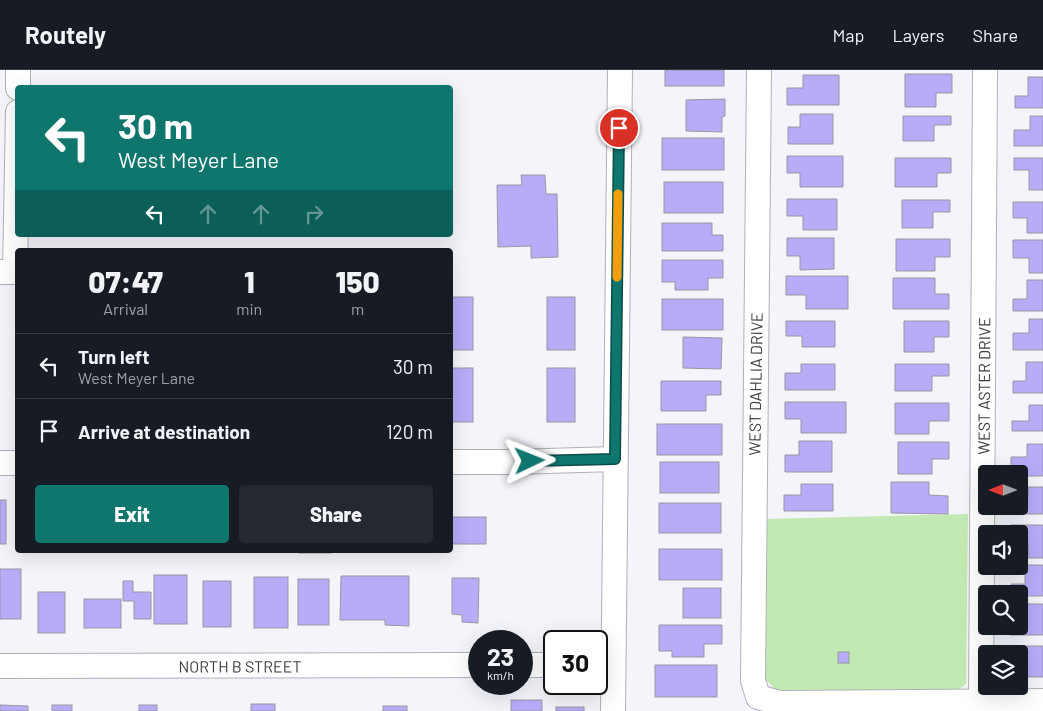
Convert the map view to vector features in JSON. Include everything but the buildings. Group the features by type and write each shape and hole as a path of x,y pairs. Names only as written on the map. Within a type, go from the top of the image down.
{"street":[{"path":"18,70 18,85"},
{"path":"607,630 615,459 620,70"},
{"name":"WEST DAHLIA DRIVE","path":"759,70 753,671 753,680 758,697 780,703 981,702"},
{"name":"WEST ASTER DRIVE","path":"981,702 985,70"},
{"path":"8,272 15,160"},
{"path":"453,462 615,459"},
{"path":"0,463 15,463"},
{"name":"NORTH B STREET","path":"0,666 468,665"},
{"path":"608,682 613,711"},
{"path":"981,702 1043,701"}],"green space":[{"path":"968,514 966,684 957,691 778,692 765,679 766,519"}],"slow traffic":[{"path":"617,277 618,194"}],"route":[{"path":"530,461 615,459 619,128"}]}
